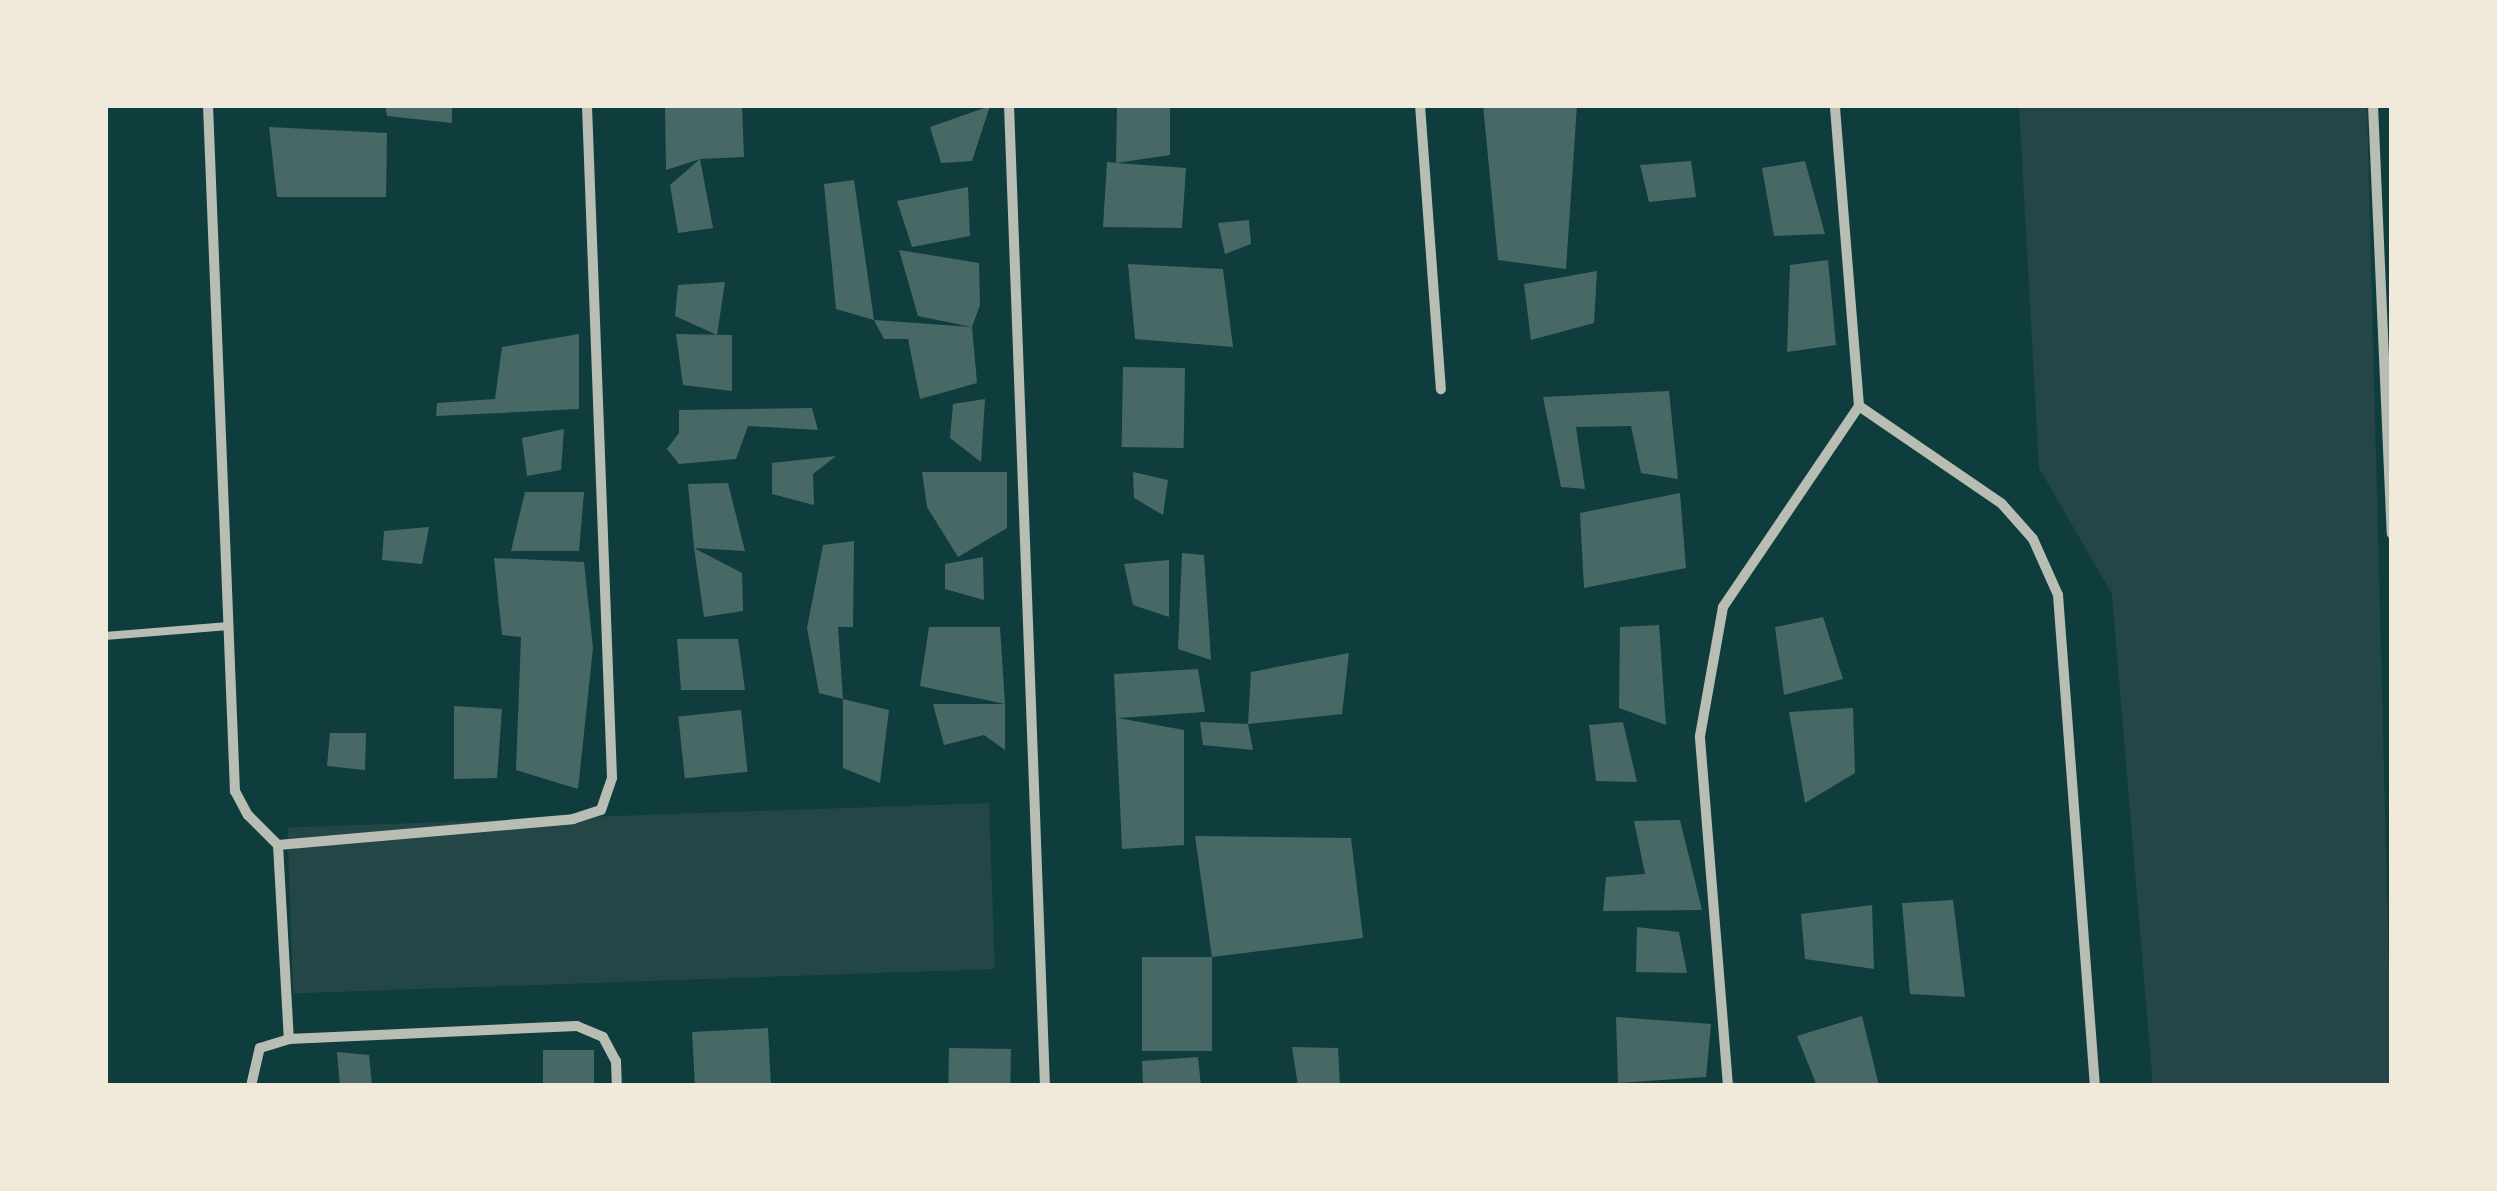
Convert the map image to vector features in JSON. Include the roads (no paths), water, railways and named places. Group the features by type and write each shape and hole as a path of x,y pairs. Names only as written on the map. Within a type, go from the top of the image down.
{"street":[{"path":"208,105 235,791 248,815 278,845 289,1038"},
{"path":"278,845 573,819 601,810 612,778 586,105"},
{"path":"1008,105 1045,1086"},
{"path":"1420,105 1441,389"},
{"path":"1728,1086 1700,736 1722,608 1860,406 1835,105"},
{"path":"2373,105 2392,534"},
{"path":"1860,406 2002,504 2032,539 2058,595 2095,1086"},
{"path":"252,1086 260,1048 289,1038 577,1026 603,1037 616,1060 617,1086"}],"lane":[{"path":"105,636 229,626"}]}
